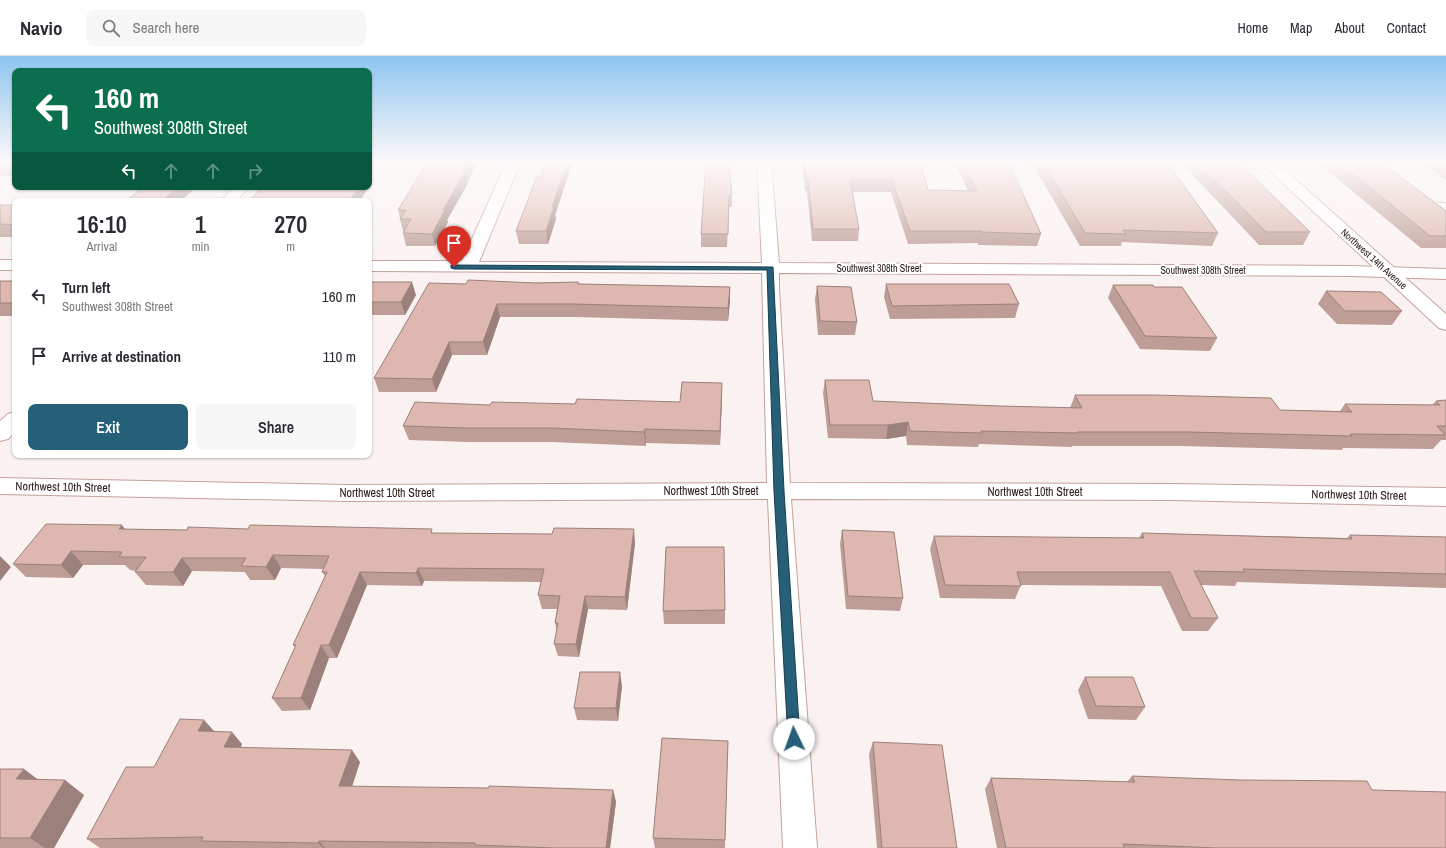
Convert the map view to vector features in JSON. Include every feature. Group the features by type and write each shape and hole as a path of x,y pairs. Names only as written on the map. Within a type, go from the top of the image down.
{"street":[{"path":"468,267 498,198"},
{"path":"767,198 771,251 770,288 779,491 800,848"},
{"name":"Northwest 14th Avenue","path":"1306,198 1446,324"},
{"path":"0,265 12,265"},
{"name":"Southwest 308th Street","path":"372,266 1350,270 1446,274"},
{"path":"0,434 12,422"},
{"name":"Northwest 10th Street","path":"0,486 347,493 779,491 1173,492 1446,497"}],"lane":[{"path":"1446,206 1433,203 1446,213"}],"building":[{"path":"405,198 450,198 432,234 403,233 411,219 400,219 406,210 398,210"},
{"path":"529,198 555,198 552,207 554,207 546,231 516,231"},
{"path":"703,198 729,198 728,234 701,234"},
{"path":"810,198 853,198 859,229 813,229"},
{"path":"898,198 1025,198 1041,234 981,231 910,231"},
{"path":"1064,198 1193,198 1218,233 1123,230 1126,234 1085,233"},
{"path":"1232,198 1275,198 1310,232 1266,232"},
{"path":"1383,198 1429,198 1446,211 1446,236 1430,236"},
{"path":"0,205 12,205 12,225 0,224"},
{"path":"468,280 730,287 728,308 572,304 497,304 483,342 449,342 432,379 374,378 429,283 466,284"},
{"path":"0,281 12,281 12,303 0,303"},
{"path":"372,282 412,282 401,302 372,302"},
{"path":"886,284 1009,284 1019,304 892,306"},
{"path":"1113,285 1182,287 1217,338 1145,336"},
{"path":"817,286 851,287 857,322 820,321"},
{"path":"1326,291 1381,292 1402,311 1345,311"},
{"path":"825,380 869,380 873,401 999,406 1082,408 1075,395 1153,395 1271,398 1280,410 1352,412 1345,404 1440,405 1436,401 1446,400 1446,426 1437,426 1445,435 1350,434 1352,436 1188,432 1077,433 981,431 982,433 910,431 908,422 888,425 830,425"},
{"path":"682,382 722,383 720,431 645,429 644,432 550,428 403,426 415,402 490,405 492,402 575,404 577,399 680,402"},
{"path":"46,524 122,525 119,529 187,530 188,527 248,529 250,525 432,529 431,533 552,534 554,528 634,529 625,597 585,596 576,644 554,644 558,623 555,623 560,596 538,595 544,569 418,568 416,573 360,572 329,645 321,645 301,698 272,698 296,645 293,645 327,572 322,572 329,556 273,555 266,567 241,566 246,558 182,558 173,572 135,572 146,557 119,557 122,552 71,551 61,565 13,564"},
{"path":"842,530 894,532 903,598 848,596"},
{"path":"1142,533 1352,539 1350,535 1446,537 1446,574 1243,569 1245,572 1194,571 1218,618 1191,618 1170,572 1017,572 1021,586 945,585 934,536 1144,538"},
{"path":"666,547 724,547 725,610 663,611"},
{"path":"580,672 620,672 616,708 574,708"},
{"path":"1085,677 1133,677 1145,707 1096,706"},
{"path":"180,719 204,720 198,731 232,732 224,747 352,750 339,786 489,788 489,786 613,790 606,848 475,845 475,843 201,841 203,837 87,839 126,767 154,767"},
{"path":"662,738 728,741 725,840 653,838"},
{"path":"873,742 942,745 957,848 882,848"},
{"path":"0,769 24,769 16,779 65,780 30,838 0,838"},
{"path":"1132,776 1240,780 1367,781 1372,790 1446,792 1446,848 1217,848 1123,844 1124,848 1006,848 991,778 1135,782"}],"route":[{"path":"454,267 771,268 770,288 779,491 794,739"}]}
